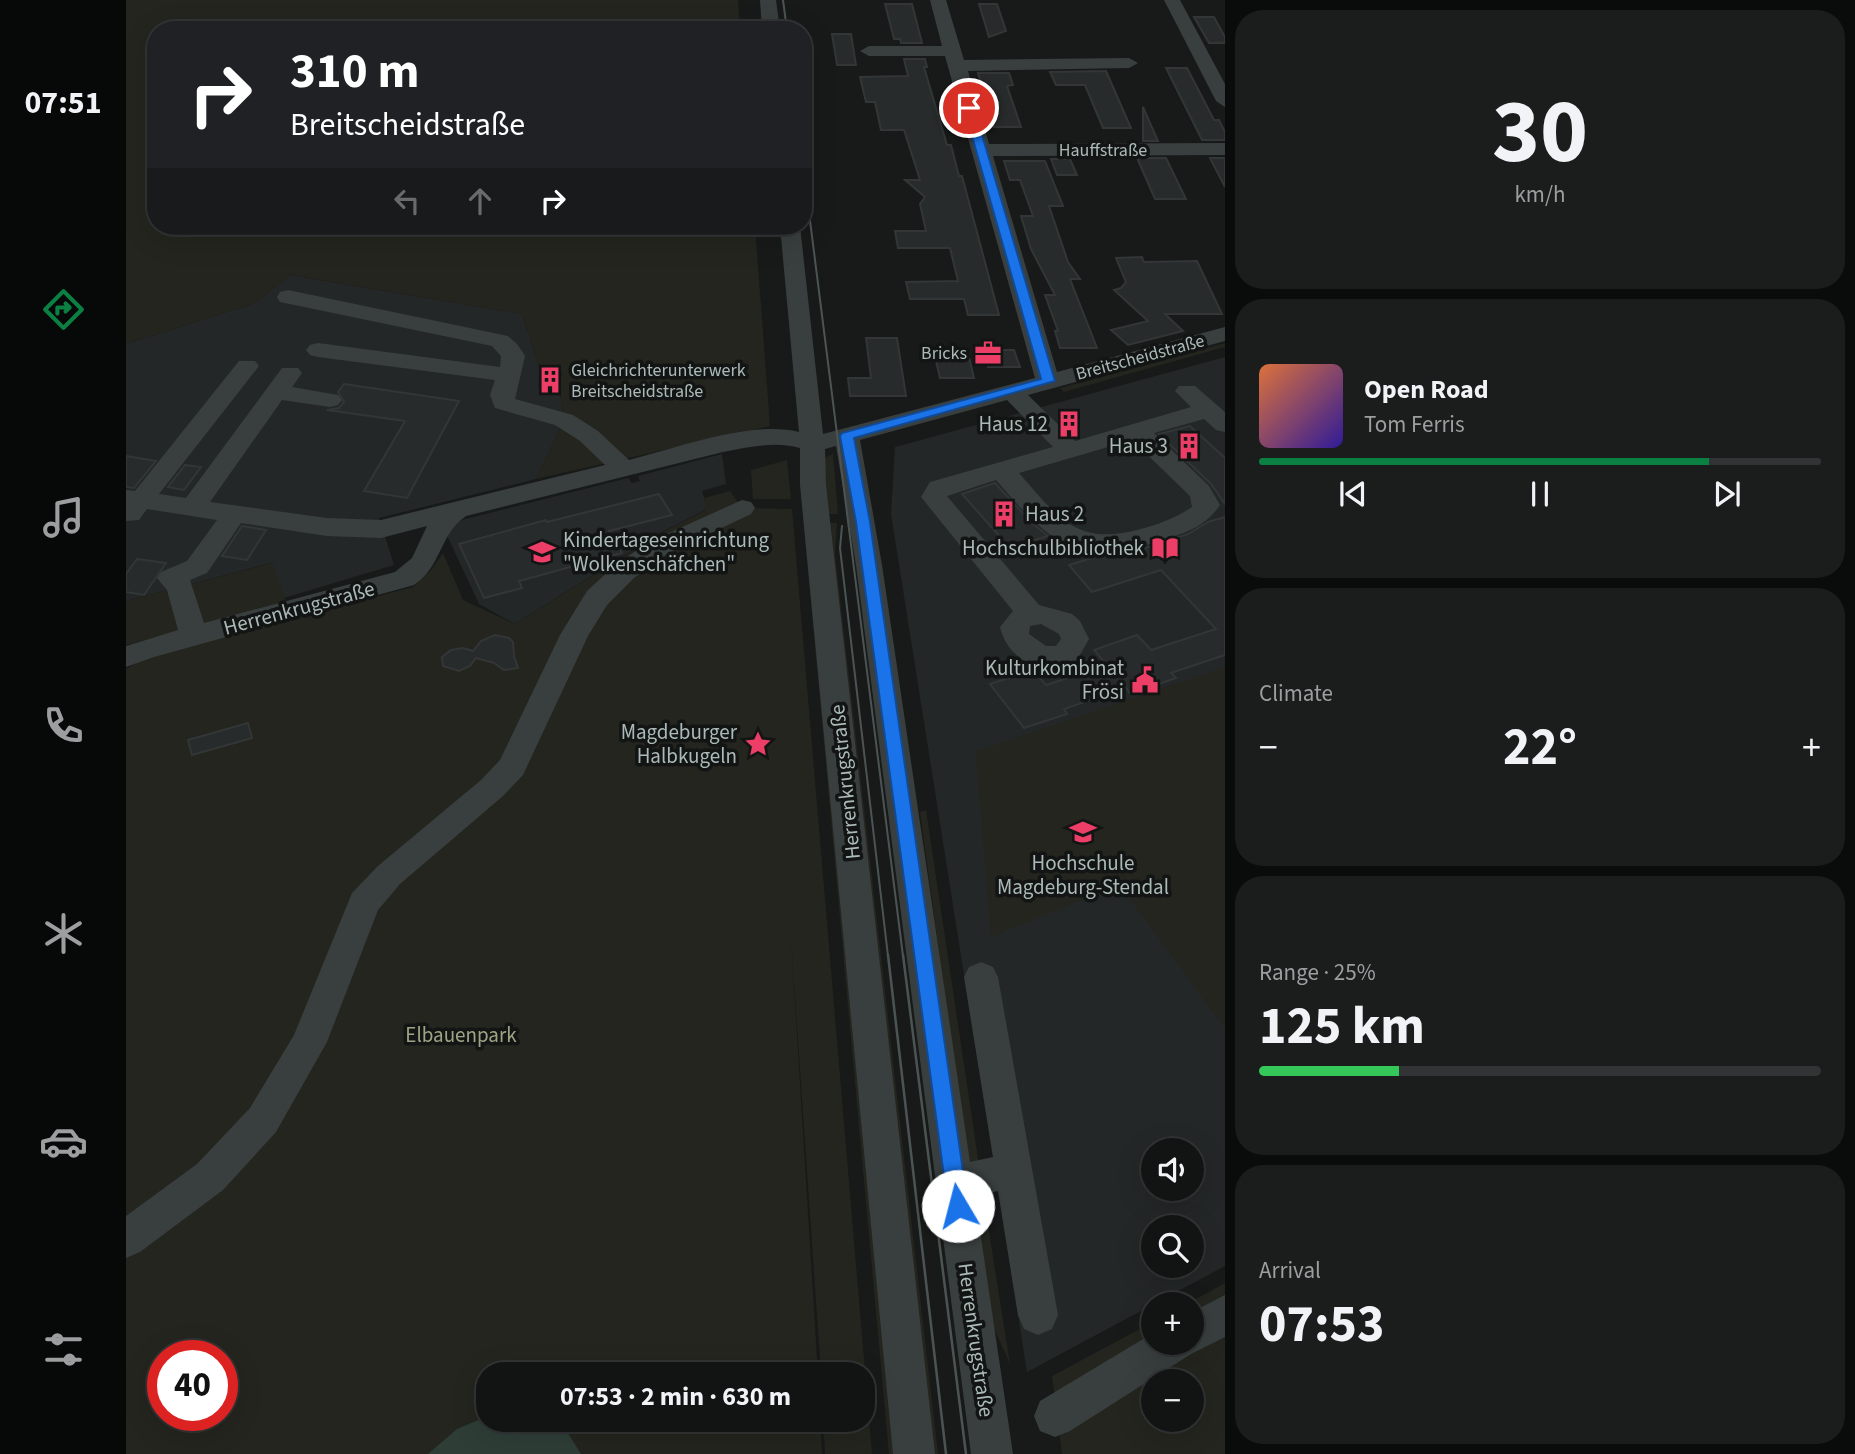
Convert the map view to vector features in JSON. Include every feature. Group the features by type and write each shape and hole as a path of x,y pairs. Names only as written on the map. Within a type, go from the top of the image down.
{"street":[{"path":"768,0 770,21"},
{"path":"937,0 1048,381"},
{"path":"1172,0 1205,49 1225,101"},
{"path":"869,51 954,58 1129,63"},
{"name":"Hauffstraße","path":"981,150 1225,149"},
{"name":"Herrenkrugstraße","path":"791,235 813,485 914,1454"},
{"path":"288,297 496,340 512,353 513,365 501,395 503,403 564,420 589,436 623,468"},
{"name":"Breitscheidstraße","path":"811,444 1225,334"},
{"path":"318,350 509,375"},
{"path":"131,506 247,366"},
{"path":"192,508 283,383 330,400"},
{"path":"1011,391 1069,449"},
{"path":"1187,391 1217,417"},
{"path":"1032,615 934,497 939,488 1136,430 1217,417"},
{"path":"1001,469 1062,534 1080,542 1102,546 1115,544 1191,521 1204,513 1207,505 1200,492 1136,430"},
{"name":"Herrenkrugstraße","path":"847,436 871,578 992,1454"},
{"path":"131,506 192,508 338,528 386,528 457,520 623,468 754,438 787,437 811,444"},
{"path":"126,1238 210,1177 262,1120 309,1042 363,903 379,884 492,788 512,766 574,635 597,598 624,572 658,548 741,508"},
{"path":"194,636 180,586 171,578 197,567 235,513"},
{"name":"Herrenkrugstraße","path":"132,653 409,577 426,561 438,527 457,520"},
{"path":"981,977 1038,1315"},
{"path":"954,1182 989,1177 1013,1167"},
{"path":"1204,1327 1225,1315"},
{"path":"1055,1416 1155,1355"}],"shaded area":[{"path":"290,275 522,314 541,373 538,386 559,387 564,420 536,479 379,518 394,565 284,598 271,563 126,601 126,344 255,303"},
{"name":"Hochschule Magdeburg-Stendal","path":"1225,357 1225,1266 1204,1277 1204,1215 1141,1215 1141,1278 1203,1278 1176,1292 1141,1292 1141,1311 1027,1372 891,514 895,447"},
{"name":"Kindertageseinrichtung \"Wolkenschäfchen\"","path":"722,454 726,484 702,491 707,509 660,533 515,624 479,604 444,529 450,523 628,478 632,483 640,481 638,476"},
{"path":"476,1421 476,1432 567,1432 581,1454 428,1454 457,1429"}],"green space":[{"path":"126,0 738,0 739,21 147,21 147,235 756,235 770,426 536,479 564,420 559,387 562,374 541,373 522,314 291,275 255,303 126,344"},
{"path":"1225,343 1225,347 1064,392 1060,388"},
{"path":"833,454 838,514 827,514 823,459"},
{"path":"787,460 791,499 753,499 751,470"},
{"name":"Elbauenpark","path":"730,491 742,508 792,509 864,1362 820,1362 791,939 817,1362 476,1362 476,1432 821,1432 822,1454 126,1454 126,669 148,656 413,587 431,570 443,553 463,600 515,624 661,533 706,510 704,498"},
{"path":"828,523 837,523 835,555 938,1454 929,1454"},
{"path":"804,525 900,1454 889,1454"},
{"path":"272,563 286,602 126,645 126,601"},
{"path":"1225,667 1225,1028 1119,884 991,937 976,752"},
{"path":"926,810 979,1165 968,1163 920,812"},
{"path":"983,1194 1010,1364 992,1324 973,1202"},
{"path":"1225,1283 1225,1454 1062,1454 1052,1376 1141,1328 1141,1355 1204,1355 1204,1295"},
{"name":"Elbauenpark","path":"824,1432 870,1432 872,1454 825,1454"}],"building":[{"path":"885,4 912,4 922,43 901,43 900,39 894,39"},
{"path":"979,4 997,4 1006,31 989,37"},
{"path":"1194,17 1214,17 1225,37 1225,43 1209,43"},
{"path":"832,34 851,34 856,65 837,65"},
{"path":"904,59 925,59 927,67 924,67 947,145 951,145 959,176 962,176 999,315 968,315 964,299 910,299 906,282 958,281 950,248 898,248 895,231 926,231 920,204 925,197 905,180 920,180 904,130 881,130 875,102 866,102 860,77 908,76"},
{"path":"1166,68 1187,68 1214,120 1219,120 1225,132 1225,140 1202,140"},
{"path":"1106,71 1131,128 1103,128 1085,85 1056,85 1050,72"},
{"path":"978,73 1009,73 1013,85 1007,86 1021,127 993,127"},
{"path":"1143,107 1158,141 1143,141"},
{"path":"1137,158 1166,158 1186,199 1155,199"},
{"path":"1210,158 1225,158 1225,187"},
{"path":"1051,159 1070,159 1077,175 1057,175"},
{"path":"1004,161 1045,161 1063,206 1049,206 1068,262 1080,279 1070,279 1097,348 1060,348 1055,331 1058,331 1045,295 1055,295 1031,249 1021,216 1033,216 1020,180 1010,180"},
{"path":"1142,257 1144,262 1197,261 1222,314 1165,314 1183,331 1128,345 1111,330 1148,321 1114,290 1121,288 1126,282 1116,258"},
{"path":"866,338 897,338 906,396 850,396 848,378 871,378"},
{"path":"983,350 1014,350 1020,367 988,367"},
{"path":"934,353 968,353 974,378 940,378"},
{"path":"344,384 459,401 407,498 364,491 405,421 327,410 339,408 344,402 338,392"},
{"name":"Haus 3","path":"1190,426 1225,458 1225,504 1211,484 1159,434"},
{"path":"126,456 156,461 134,488 126,487"},
{"path":"185,465 201,467 184,490 168,487"},
{"name":"Haus 2","path":"995,483 1031,522 1048,536 1010,548 962,494"},
{"path":"659,494 672,515 609,531 622,553 519,581 522,588 484,598 459,544 546,520 547,522"},
{"path":"1225,517 1225,655 1171,673 1176,678 1130,694 1126,688 1064,709 1067,714 1024,728 990,684 1033,670 1046,685 1107,665 1094,650 1137,635 1151,650 1216,629 1161,570 1092,592 1069,565 1098,556 1121,555 1145,548 1188,534 1208,522"},
{"path":"242,526 266,530 247,560 222,556"},
{"path":"137,559 166,563 144,595 126,592 126,574"},
{"path":"495,635 509,638 513,642 518,668 504,670 494,663 476,658 470,666 459,671 443,666 442,657 451,650 463,648 473,651 481,641"},
{"path":"248,723 252,738 192,755 188,740"}],"tram line":[{"path":"783,0 786,21"},
{"path":"812,235 903,956"},
{"path":"842,526 840,548 888,956"},
{"path":"888,955 946,1454"},
{"path":"903,955 966,1454"}],"place":[{"name":"Bricks","path":"988,353"},
{"name":"Gleichrichterunterwerk Breitscheidstraße","path":"550,380"},
{"name":"Haus 12","path":"1069,424"},
{"name":"Haus 3","path":"1189,446"},
{"name":"Haus 2","path":"1004,514"},
{"name":"Hochschulbibliothek","path":"1165,548"},
{"name":"Kindertageseinrichtung \"Wolkenschäfchen\"","path":"542,552"},
{"name":"Kulturkombinat Frösi","path":"1145,680"},
{"name":"Magdeburger Halbkugeln","path":"758,744"},
{"name":"Hochschule Magdeburg-Stendal","path":"1083,832"}],"route":[{"path":"958,1206 888,695 863,522 847,436 1048,381 969,108"}]}
